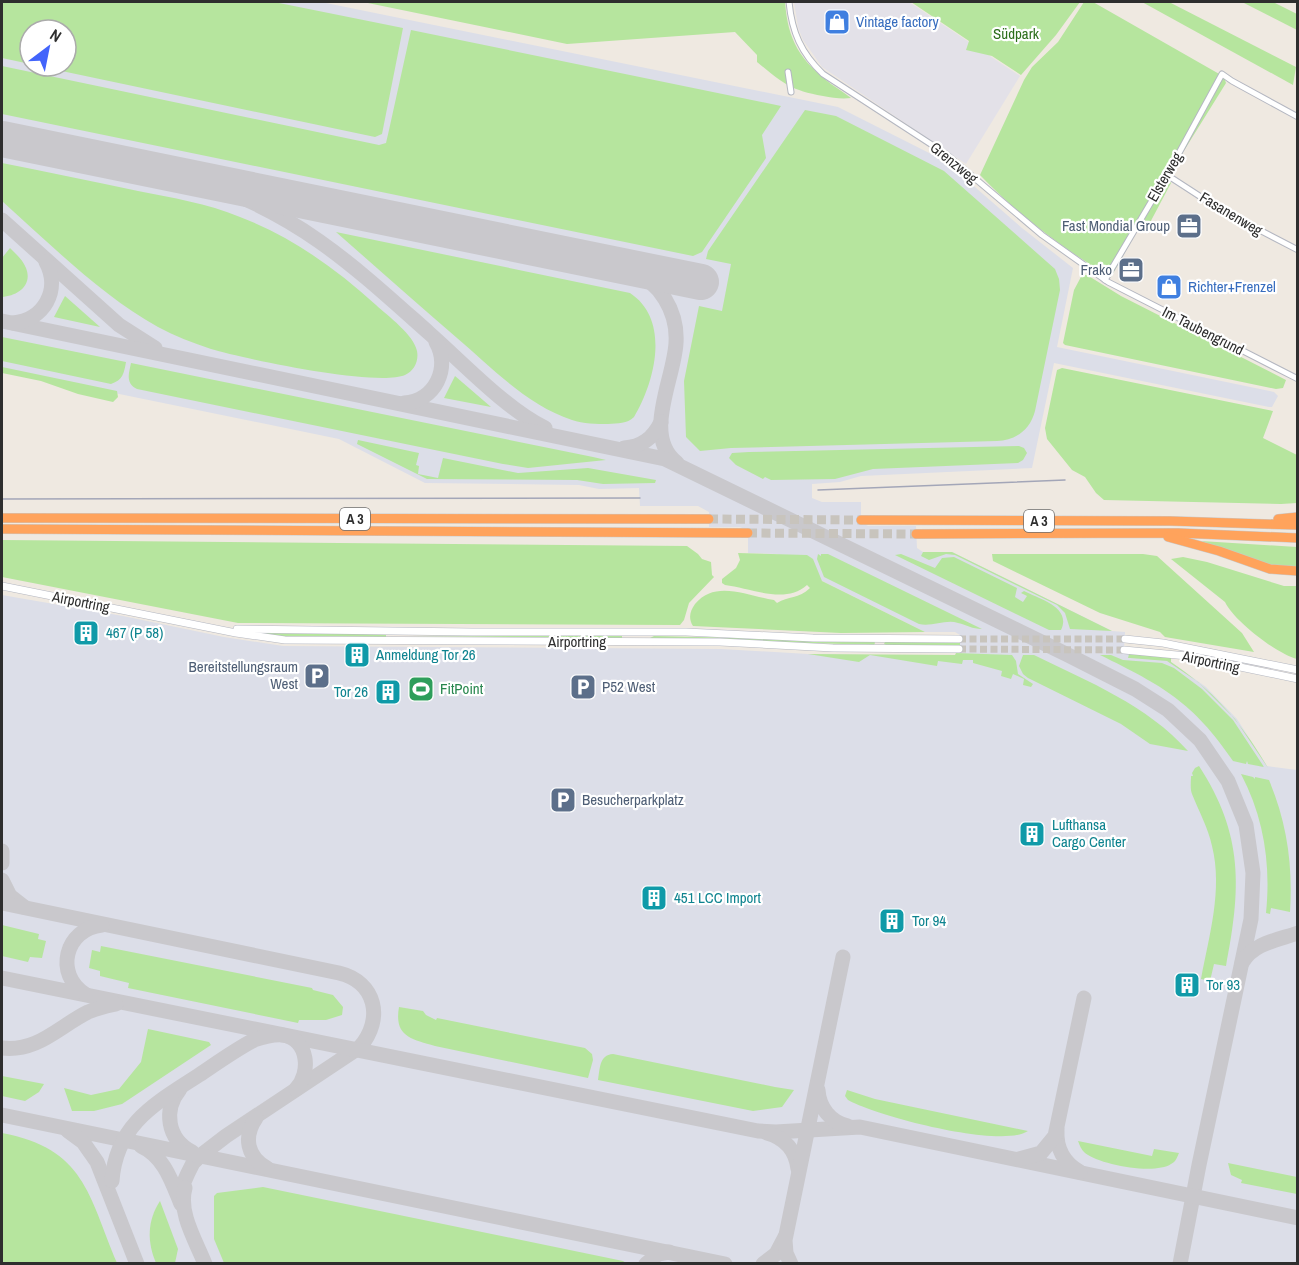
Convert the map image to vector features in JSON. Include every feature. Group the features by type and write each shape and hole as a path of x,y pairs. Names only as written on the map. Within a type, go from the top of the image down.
{"highway":[{"name":"A 3","path":"1233,522 1298,517"},
{"name":"A 3","path":"2,518 709,519"},
{"name":"A 3","path":"861,520 1233,522 1298,525"},
{"name":"A 3","path":"2,529 748,533"},
{"name":"A 3","path":"916,534 1145,533 1298,537"},
{"path":"1145,533 1201,546 1269,569 1298,571"}],"street":[{"name":"Grenzweg","path":"789,2 791,20 800,46 823,74 946,154 1042,236 1107,281"},
{"path":"788,72 791,92"},
{"name":"Elsterweg","path":"1107,281 1222,74 1298,117"},
{"name":"Fasanenweg","path":"1167,175 1221,210 1298,250"},
{"name":"Im Taubengrund","path":"1107,281 1298,379"},
{"name":"Airportring","path":"2,586 266,638 720,642 833,648 959,649"},
{"name":"Airportring","path":"195,624 264,630 686,632 813,638 959,639"},
{"name":"Airportring","path":"1125,639 1163,643 1298,670"},
{"name":"Airportring","path":"1124,650 1187,656 1298,680"}],"shaded area":[{"path":"2,2 321,2 838,107 945,161 1022,228 1073,268 1057,347 1274,392 1278,396 1272,407 1269,407 1054,363 1032,468 861,476 840,482 812,484 812,498 822,502 861,502 861,522 868,526 916,526 917,548 923,552 952,552 1112,631 1125,632 1124,650 1129,654 1171,658 1171,662 1206,687 1237,719 1267,766 1297,770 1297,1263 2,1263 2,595 283,646 721,649 870,655 955,655 960,653 960,635 955,632 925,632 780,560 778,554 748,553 748,531 740,527 709,527 709,512 698,506 640,506 639,488 599,489 579,485 425,483 339,439 2,370"},
{"path":"794,2 909,2 1020,76 966,164 822,67 803,40 798,27"}],"green space":[{"path":"2,2 274,2 403,28 382,134 375,137 78,74 78,18 18,18 18,61 2,58"},
{"path":"363,2 785,2 789,28 804,58 820,75 851,98 811,94 787,85 757,62 757,55 735,32 567,44"},
{"name":"Südpark","path":"911,2 1080,2 1056,35 1021,75 992,56 966,50 969,41"},
{"path":"1084,2 1093,2 1221,75 1226,83 1167,178 1171,183 1145,232 1138,229 1111,277 1042,230 1009,204 980,175 1024,80 1032,67 1058,42"},
{"path":"1142,2 1169,2 1296,67 1293,85"},
{"path":"1242,2 1273,2 1297,14 1297,30"},
{"path":"411,30 781,106 762,135 766,158 702,252 693,256 2,114 2,66 18,69 18,78 59,78 379,145 386,143"},
{"path":"805,110 836,116 944,171 1055,269 1060,290 1035,411 1030,424 1021,433 1010,439 997,441 731,448 700,451 686,437 684,381 699,306 722,311 731,264 706,259 708,251"},
{"path":"2,163 189,201 228,212 259,225 329,266 361,291 406,332 417,351 415,365 405,375 390,378 340,375 280,365 211,349 164,330 97,285 2,201"},
{"path":"336,232 630,293 643,305 651,319 655,335 653,370 642,403 634,417 619,423 585,423 572,420 540,405 497,373"},
{"path":"10,248 25,265 28,274 22,289 13,295 2,297 2,258"},
{"path":"1082,275 1087,275 1121,296 1286,380 1283,388 1276,389 1065,345 1063,343 1074,290"},
{"path":"65,296 100,327 54,317"},
{"path":"2,337 126,362 122,376 111,384 2,361"},
{"path":"131,363 606,460 528,468 503,464 137,389 129,381"},
{"path":"2,367 117,391 118,397 113,402 78,394 41,381 2,373"},
{"path":"1062,368 1273,411 1263,438 1297,455 1297,503 1104,500 1085,477 1072,470 1047,439 1045,428 1057,370"},
{"path":"455,376 491,407 444,398"},
{"path":"358,440 419,453 416,465 419,466 418,474 438,478 443,458 518,473 588,468 656,480 655,483 603,484 577,480 427,479 357,444"},
{"path":"1019,446 1027,453 1018,463 873,469 835,479 771,480 765,477 763,479 736,465 729,458 732,453 749,452"},
{"path":"2,540 687,546 702,559 711,562 714,577 689,603 684,620 680,625 238,623 2,577"},
{"path":"1201,541 1297,547 1297,568 1268,565"},
{"path":"923,552 952,552 1112,631 1070,629 1065,613 1057,605 955,555 946,554 929,560 921,556"},
{"path":"738,553 807,555 813,559 822,581 925,632 841,633 693,626 690,617 693,607 703,596 712,592 732,591 774,600 777,603 802,594 810,588 807,585 798,591 778,595 725,585 722,579 736,568 740,560"},
{"path":"818,554 821,556 821,554 828,554 982,629 953,622 919,624 824,577 817,559"},
{"path":"901,554 935,568 942,558 954,557 1017,588 1015,597 1023,602 1027,596 1021,593 1024,591 1052,605 1062,615 1061,630 1049,630 895,555"},
{"path":"992,554 1143,554 1157,556 1242,633 1254,652 1165,637 1160,632 1100,613 993,561"},
{"path":"1183,557 1207,562 1284,586 1297,586 1297,659 1279,651 1257,636 1237,618 1225,602 1171,559"},
{"path":"253,633 386,634 386,637 279,636"},
{"path":"622,635 622,638 407,636"},
{"path":"654,636 874,641 875,643 874,645 650,638"},
{"path":"885,642 960,642 960,646 886,645"},
{"path":"956,653 1012,655 1016,661 1018,674 1033,684 1031,687 1023,685 1024,679 1013,674 1011,679 1001,676 1002,671 973,663 973,660 963,660 962,664 938,661 937,666 870,655 859,662 808,654 955,655"},
{"path":"1129,654 1171,658 1171,662 1196,680 1167,661 1128,658"},
{"path":"1023,655 1034,655 1116,696 1154,720 1188,751 1150,744 1121,724 1028,678 1019,666"},
{"path":"1100,655 1111,655 1123,660 1162,663 1174,668 1202,689 1233,720 1264,767 1248,764 1247,761 1246,764 1233,761 1204,724 1175,697 1142,676"},
{"path":"1199,683 1214,696 1231,715"},
{"path":"1237,722 1248,737 1268,768"},
{"path":"1199,766 1214,791 1224,816 1235,863 1234,912 1226,966 1214,964 1210,981 1201,979 1214,913 1216,879 1210,839 1191,790 1192,773"},
{"path":"1241,774 1255,779 1255,777 1269,780 1275,796 1287,844 1291,878 1290,912 1271,908 1270,914 1266,913 1267,877 1264,842 1255,807"},
{"path":"2,925 39,934 38,939 46,941 42,958 30,957 28,962 2,956"},
{"path":"101,946 312,988 333,995 343,1007 342,1015 326,1020 299,1020 298,1023 128,988 129,983 100,976 100,971 89,968 92,950 100,952"},
{"path":"399,1007 423,1011 436,1020 437,1018 585,1048 592,1054 593,1060 588,1078 418,1041 406,1035 402,1030 398,1017"},
{"path":"148,1029 209,1042 211,1045 122,1104 94,1111 72,1111 64,1088 91,1095 119,1089 141,1062"},
{"path":"613,1054 794,1090 782,1107 753,1111 598,1080 603,1060"},
{"path":"2,1076 44,1084 39,1092 25,1101 2,1096"},
{"path":"847,1090 875,1099 1028,1131 1014,1135 992,1136 910,1122 848,1100 845,1096"},
{"path":"2,1133 30,1140 51,1150 67,1163 80,1178 90,1196 117,1263 2,1263"},
{"path":"1078,1141 1152,1156 1154,1149 1179,1153 1171,1164 1153,1169 1141,1169 1115,1165 1092,1157 1084,1152"},
{"path":"1228,1163 1297,1177 1297,1194 1241,1183 1242,1180 1231,1175"},
{"path":"263,1187 626,1263 224,1263 214,1239 214,1196 217,1193"},
{"path":"160,1201 178,1249 175,1263 156,1263 151,1247 151,1224"}],"taxiway":[{"path":"111,161 173,174 209,185 273,212 301,229 378,288 500,398 545,428"},
{"path":"2,220 119,325 155,348"},
{"path":"582,258 613,264 636,272 658,290 670,309 675,325 676,343 661,423 662,438 667,452 677,463"},
{"path":"13,323 33,316 47,302 52,283 46,262"},
{"path":"2,321 665,459 1068,655 1135,689 1168,710 1200,740 1228,781 1246,825 1253,873 1251,919 1180,1264"},
{"path":"404,403 424,396 437,382 442,362 436,342"},
{"path":"624,448 646,441 661,422"},
{"path":"2,851 2,863"},
{"path":"2,880 10,896 24,907"},
{"path":"2,903 339,973 361,984 368,993 374,1014 368,1036 360,1047 226,1136 200,1156 193,1163 184,1182 183,1198"},
{"path":"85,994 75,985 69,975 68,954 72,943 79,935 89,928 102,925"},
{"path":"1242,963 1259,947 1298,933"},
{"path":"791,1264 786,1253 785,1240 843,957"},
{"path":"2,978 758,1131 860,1127 1298,1218"},
{"path":"1019,1159 1041,1153 1055,1136 1084,998"},
{"path":"2,1048 15,1048 37,1042 88,1012 116,1004"},
{"path":"112,1181 115,1161 121,1144 141,1117 168,1095 254,1040 272,1035 283,1035 298,1043 305,1058 305,1066 304,1075 296,1089"},
{"path":"180,1089 171,1106 170,1124 177,1140 192,1152"},
{"path":"818,1090 823,1108 827,1113 836,1121 848,1126"},
{"path":"2,1115 725,1264"},
{"path":"256,1118 249,1132 249,1146 255,1158 267,1168"},
{"path":"1057,1130 1058,1143 1065,1160 1080,1172"},
{"path":"68,1131 83,1142 97,1162 137,1264"},
{"path":"767,1133 779,1138 789,1146 795,1156 798,1169"},
{"path":"141,1146 149,1150 161,1163 181,1204"},
{"path":"185,1188 183,1198 186,1217 205,1264"},
{"path":"763,1264 776,1254 785,1237"},
{"path":"646,1264 658,1254 669,1252"}],"runway":[{"path":"2,139 701,282"}],"tunnel":[{"path":"709,519 861,520"},
{"path":"748,533 916,534"},
{"path":"959,639 1125,639"},
{"path":"959,649 1124,650"}],"railway":[{"path":"818,490 1065,480"},
{"path":"2,499 640,498"}],"place":[{"name":"Vintage factory","path":"837,22"},
{"name":"Fast Mondial Group","path":"1189,226"},
{"name":"Frako","path":"1131,270"},
{"name":"Richter+Frenzel","path":"1169,287"},
{"name":"467 (P 58)","path":"86,633"},
{"name":"Anmeldung Tor 26","path":"357,655"},
{"name":"Bereitstellungsraum West","path":"317,676"},
{"name":"P52 West","path":"583,687"},
{"name":"FitPoint","path":"421,689"},
{"name":"Tor 26","path":"388,692"},
{"name":"Besucherparkplatz","path":"563,800"},
{"name":"Lufthansa Cargo Center","path":"1032,834"},
{"name":"451 LCC Import","path":"654,898"},
{"name":"Tor 94","path":"892,921"},
{"name":"Tor 93","path":"1187,985"}]}
